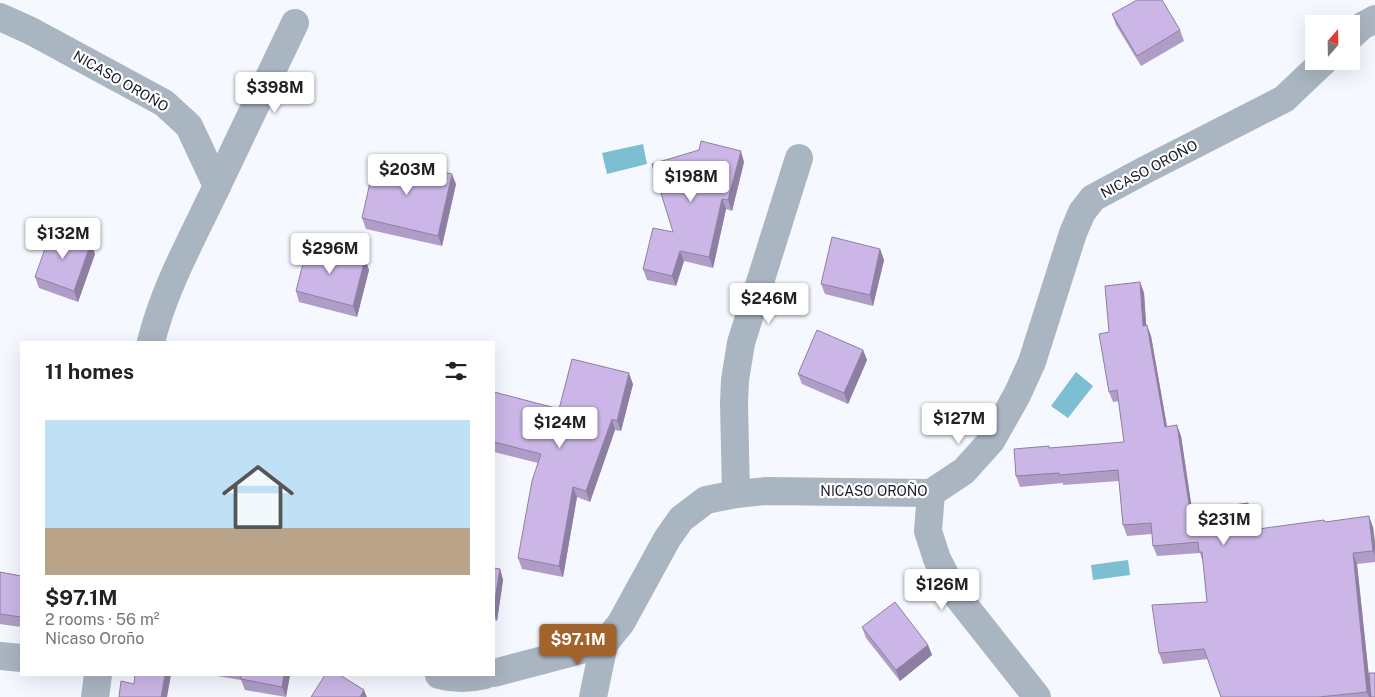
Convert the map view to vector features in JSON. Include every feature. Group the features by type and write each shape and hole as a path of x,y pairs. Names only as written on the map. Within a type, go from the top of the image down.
{"street":[{"name":"NICASO OROÑO","path":"0,17 31,31 164,103 189,126 216,186"},
{"path":"1360,28 1375,19"},
{"path":"151,341 168,291 295,22"},
{"name":"NICASO OROÑO","path":"604,644 621,623 666,539 681,520 706,500 766,491 930,493 964,471 991,441 1017,395 1032,362 1073,233 1082,212 1093,198 1284,99 1315,70"},
{"path":"736,494 734,404 735,380 741,343 799,158"},
{"path":"930,493 928,531 937,559 954,592 1037,697"},
{"path":"495,673 604,644 593,697"},
{"path":"0,656 20,658"},
{"path":"94,697 98,676"},
{"path":"443,676 451,678 482,676"}],"water":[{"path":"643,144 647,164 607,174 602,153"},
{"path":"1076,372 1093,386 1068,418 1051,406"},
{"path":"1128,560 1130,575 1093,580 1091,565"}],"building":[{"path":"1137,0 1162,0 1180,30 1137,56 1112,14"},
{"path":"701,141 741,151 728,200 722,199 709,257 680,251 672,276 643,269 653,228 673,232 652,164 699,150"},
{"path":"376,156 452,174 438,236 362,218"},
{"path":"52,229 91,243 74,291 35,277"},
{"path":"832,237 880,249 870,295 821,284"},
{"path":"308,244 365,259 353,306 296,291"},
{"path":"1140,282 1143,326 1147,325 1165,427 1177,425 1190,511 1248,503 1251,530 1369,516 1373,551 1353,553 1367,692 1319,697 1221,697 1204,649 1159,653 1152,605 1207,602 1202,552 1199,552 1198,542 1153,546 1151,523 1123,525 1118,470 1059,475 1059,473 1016,476 1014,449 1124,442 1117,390 1109,392 1099,334 1109,332 1105,286"},
{"path":"817,330 863,350 844,393 798,374"},
{"path":"572,359 629,373 617,421 612,419 586,491 573,487 559,566 518,558 532,481 541,454 495,442 495,392 559,409"},
{"path":"495,568 500,569 495,600"},
{"path":"0,572 20,576 20,617 0,614"},
{"path":"895,602 928,645 896,670 862,627"},
{"path":"1369,673 1375,673 1375,697 1371,697"},
{"path":"135,676 165,676 161,697 119,697 121,681 134,684"},
{"path":"241,676 284,676 282,687 241,679"},
{"path":"324,676 342,676 364,690 360,697 311,697"}]}
